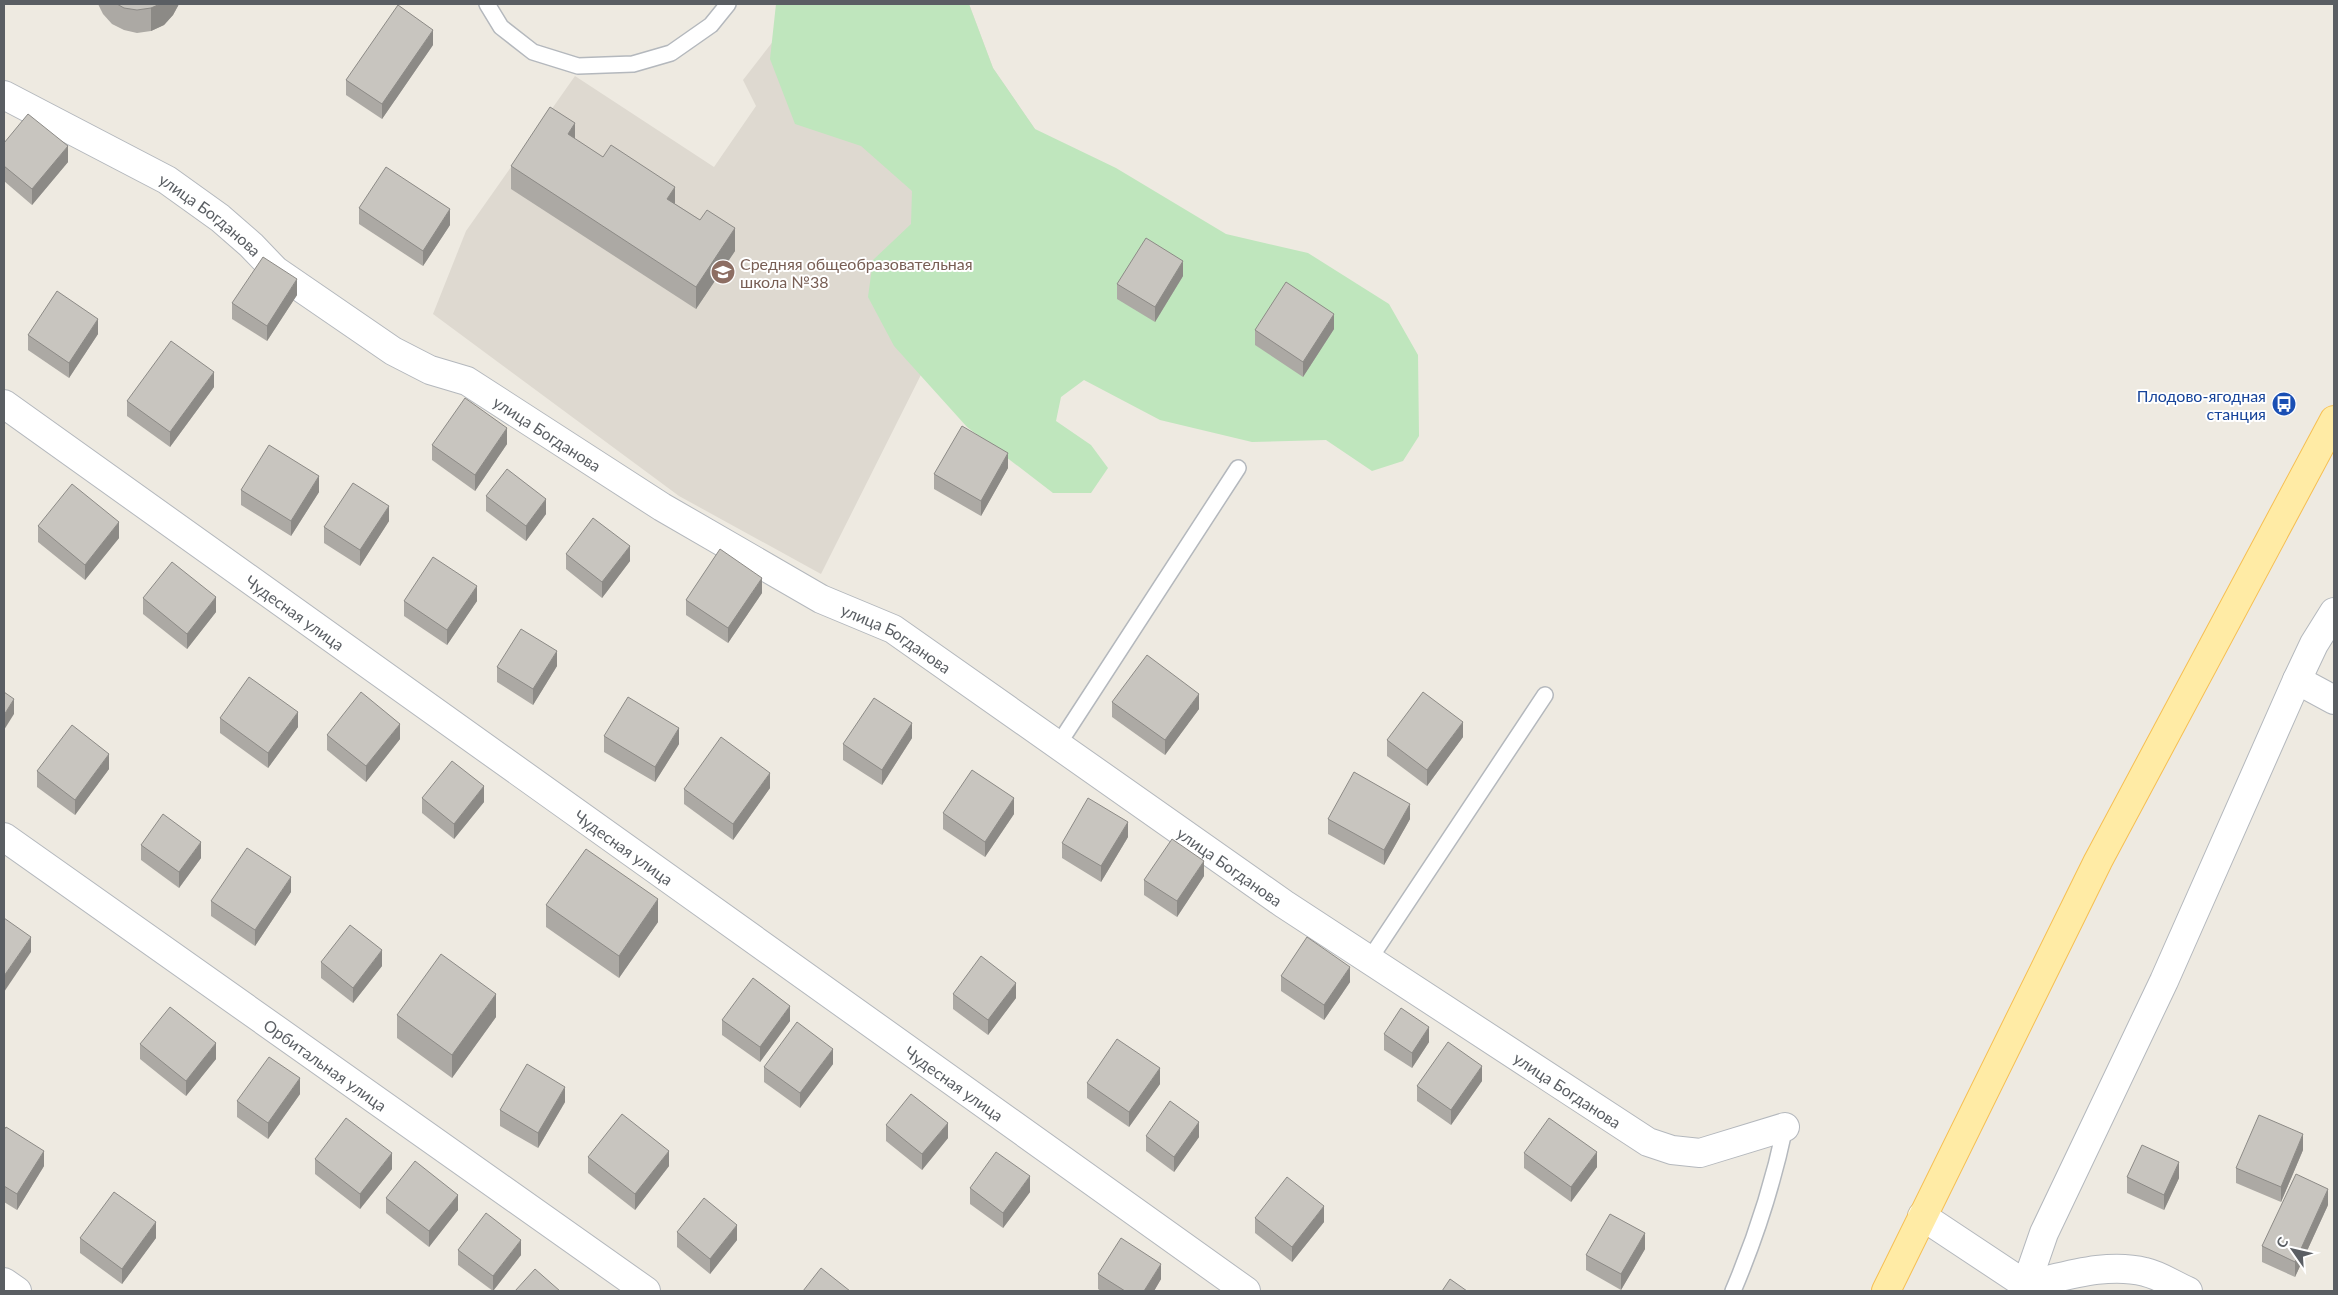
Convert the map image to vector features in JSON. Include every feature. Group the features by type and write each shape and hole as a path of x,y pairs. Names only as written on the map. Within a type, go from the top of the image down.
{"main road":[{"path":"1886,1291 2098,861 2334,420"}],"street":[{"name":"улица Богданова","path":"4,95 167,180 220,218 251,245 274,270 393,351 430,370 467,381 662,506 821,599 893,629 1284,904 1648,1142 1672,1150 1700,1153 1785,1127"},
{"name":"Чудесная улица","path":"4,404 1246,1291"},
{"path":"2024,1288 2044,1233 2164,981 2296,680 2314,644 2334,612"},
{"path":"2296,680 2334,700"},
{"name":"Орбитальная улица","path":"4,837 646,1291"},
{"path":"1922,1216 2024,1288 2100,1269 2120,1268 2146,1272 2188,1291"},
{"path":"4,1282 17,1291"}],"lane":[{"path":"487,4 501,26 534,52 578,66 632,64 671,53 711,25 728,4"},
{"path":"1058,745 1238,468"},
{"path":"1370,960 1545,695"},
{"path":"1734,1291 1754,1242 1775,1177 1785,1127"}],"shaded area":[{"name":"Средняя общеобразовательная школа №38","path":"802,4 969,4 993,68 1035,129 945,327 821,574 679,496 433,314 466,231 575,76 714,167 756,106 743,80"}],"green space":[{"path":"776,4 969,4 993,68 1035,129 1116,168 1226,234 1308,253 1389,304 1418,355 1419,436 1403,461 1372,471 1326,440 1252,442 1160,420 1084,380 1061,397 1056,421 1091,445 1108,468 1091,493 1053,493 967,427 894,346 868,297 873,260 911,224 912,191 861,146 795,124 770,59"}],"building":[{"path":"117,4 160,4 151,8 137,10 124,8"},
{"path":"398,5 433,30 382,104 346,80"},
{"path":"550,107 575,123 568,134 603,157 611,145 675,187 667,199 700,220 707,210 735,228 696,287 511,166"},
{"path":"28,114 68,146 32,189 4,166 4,143"},
{"path":"386,167 450,209 423,251 359,208"},
{"path":"1146,238 1183,261 1155,307 1117,284"},
{"path":"263,257 297,279 267,326 232,303"},
{"path":"1286,282 1334,314 1303,362 1255,330"},
{"path":"57,291 98,319 69,363 28,335"},
{"path":"171,341 214,372 170,432 127,401"},
{"path":"465,398 507,428 475,475 432,445"},
{"path":"962,426 1008,453 981,501 934,474"},
{"path":"269,445 319,476 291,521 241,490"},
{"path":"507,469 546,499 526,526 486,496"},
{"path":"353,483 389,506 360,550 324,527"},
{"path":"72,484 119,522 85,565 38,526"},
{"path":"593,518 630,546 602,582 566,554"},
{"path":"720,549 762,578 728,628 686,600"},
{"path":"433,557 477,586 447,630 404,601"},
{"path":"172,562 216,597 187,634 143,598"},
{"path":"521,629 557,651 533,689 497,667"},
{"path":"1147,655 1199,694 1165,740 1112,702"},
{"path":"249,677 298,712 268,753 220,718"},
{"path":"4,692 14,699 4,715"},
{"path":"361,692 400,724 366,766 327,735"},
{"path":"1423,692 1463,722 1427,770 1387,740"},
{"path":"628,697 679,728 655,767 604,736"},
{"path":"874,698 912,723 882,770 843,744"},
{"path":"72,725 109,754 75,800 37,771"},
{"path":"721,737 770,773 733,824 684,789"},
{"path":"452,761 484,786 454,824 422,798"},
{"path":"972,770 1014,798 985,842 943,813"},
{"path":"1354,772 1410,804 1384,850 1328,819"},
{"path":"1088,798 1128,822 1101,866 1062,843"},
{"path":"163,814 201,842 179,872 141,845"},
{"path":"1172,839 1204,861 1177,901 1144,880"},
{"path":"247,848 291,877 255,930 211,901"},
{"path":"586,849 658,899 619,956 546,905"},
{"path":"4,918 31,937 4,976"},
{"path":"350,925 382,950 353,988 321,962"},
{"path":"1307,937 1350,967 1324,1005 1281,976"},
{"path":"441,954 496,994 452,1055 397,1015"},
{"path":"981,956 1016,983 988,1020 953,994"},
{"path":"753,978 790,1006 760,1047 722,1020"},
{"path":"170,1007 216,1043 186,1081 140,1044"},
{"path":"1401,1008 1429,1027 1412,1053 1384,1034"},
{"path":"797,1022 833,1049 800,1093 764,1067"},
{"path":"1117,1039 1160,1068 1129,1112 1087,1083"},
{"path":"1448,1042 1482,1066 1451,1110 1417,1086"},
{"path":"269,1057 300,1078 268,1123 237,1101"},
{"path":"527,1064 565,1087 538,1133 500,1110"},
{"path":"911,1094 948,1123 922,1154 886,1125"},
{"path":"1170,1101 1199,1122 1174,1157 1146,1136"},
{"path":"622,1114 669,1151 635,1194 588,1157"},
{"path":"2259,1115 2303,1134 2281,1187 2236,1168"},
{"path":"346,1118 392,1153 360,1194 315,1159"},
{"path":"1549,1118 1597,1152 1571,1187 1524,1153"},
{"path":"6,1127 44,1151 17,1194 4,1186 4,1130"},
{"path":"2142,1145 2179,1162 2164,1195 2127,1177"},
{"path":"996,1152 1030,1176 1003,1213 970,1188"},
{"path":"415,1161 458,1195 429,1231 386,1198"},
{"path":"2296,1174 2328,1189 2295,1262 2262,1246"},
{"path":"1287,1177 1324,1206 1292,1247 1255,1218"},
{"path":"114,1192 156,1222 122,1269 80,1238"},
{"path":"704,1198 737,1225 710,1259 677,1232"},
{"path":"486,1213 521,1240 493,1276 458,1250"},
{"path":"1610,1214 1645,1233 1621,1274 1586,1255"},
{"path":"1121,1238 1161,1264 1144,1291 1125,1291 1098,1274"},
{"path":"821,1268 850,1291 803,1291"},
{"path":"535,1269 560,1291 515,1291"},
{"path":"1450,1279 1467,1291 1442,1291"}],"place":[{"name":"Средняя общеобразовательная школа №38","path":"723,272"},
{"name":"Плодово-ягодная станция","path":"2284,404"}]}
